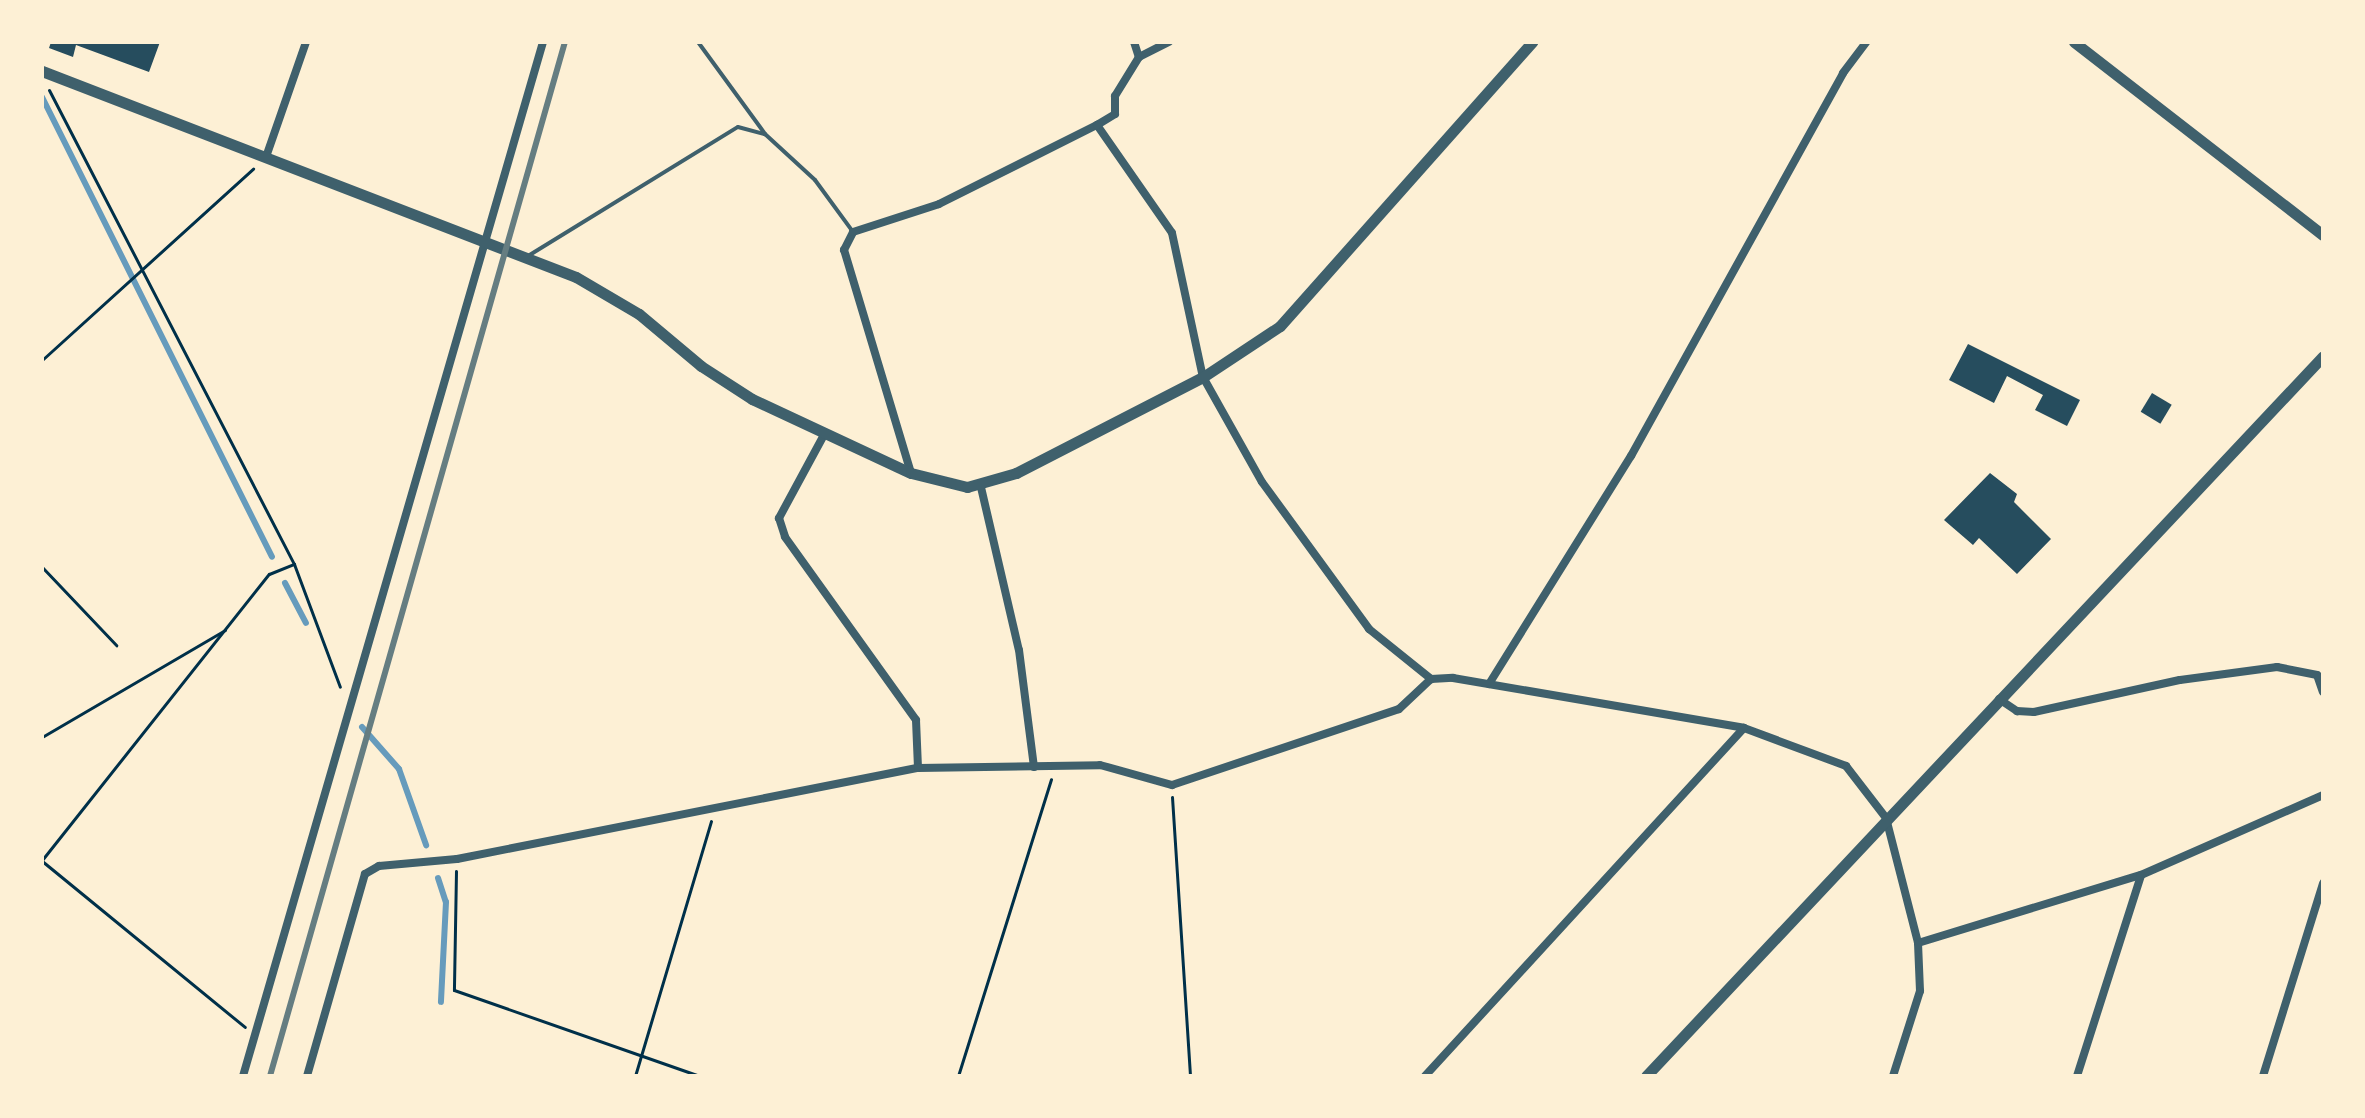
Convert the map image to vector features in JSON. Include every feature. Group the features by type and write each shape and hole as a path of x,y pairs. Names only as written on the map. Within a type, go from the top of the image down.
{"street":[{"path":"266,157 306,42"},
{"path":"243,1076 488,241 543,42"},
{"path":"1134,42 1139,57"},
{"path":"911,473 844,250 853,232 939,204 1097,125 1115,114 1115,96 1139,57 1169,42"},
{"path":"42,74 576,277 639,314 701,366 752,399 911,473 967,487 1016,473 1203,377 1280,326 1532,42"},
{"path":"1489,684 1631,456 1843,73 1866,42"},
{"path":"2074,42 2323,235"},
{"path":"1097,125 1172,233 1203,377 1262,482 1317,565 1369,629 1431,679 1489,684 1744,728 1846,766 1886,818 1918,943 1920,991 1893,1076"},
{"path":"1646,1076 2323,356"},
{"path":"825,433 784,502 782,528 916,720 918,768"},
{"path":"980,483 1019,650 1034,767"},
{"path":"1999,699 2017,711 2034,712 2180,680 2277,667 2312,673 2323,692"},
{"path":"307,1076 365,874 379,866 457,859 918,768 1100,765 1172,785 1399,709 1431,679"},
{"path":"1425,1076 1744,728"},
{"path":"1918,943 2141,875 2323,795"},
{"path":"2077,1076 2141,875"},
{"path":"2263,1076 2323,883"},
{"path":"1434,1067 1442,1076"}],"lane":[{"path":"698,42 765,134 815,180 853,232"},
{"path":"526,257 738,127 765,134"}],"path":[{"path":"42,74 294,564 350,712"},
{"path":"42,360 266,157"},
{"path":"254,1035 42,861 269,574 294,564"},
{"path":"42,567 116,645"},
{"path":"42,737 227,628"},
{"path":"958,1076 1054,767"},
{"path":"1172,785 1190,1076"},
{"path":"635,1076 715,810"},
{"path":"457,859 454,990 700,1076"}],"building":[{"path":"51,42 160,42 149,72 76,45 73,57 49,48"},
{"path":"1968,344 2080,400 2067,426 2035,410 2043,395 2007,376 1994,403 1949,380"},
{"path":"2152,393 2172,405 2160,424 2141,412"},
{"path":"1990,473 2017,494 2014,502 2051,539 2017,574 1979,538 1973,545 1944,520"}],"waterway":[{"path":"42,97 272,557"},
{"path":"285,583 306,623"},
{"path":"362,727 399,769 426,845"},
{"path":"438,878 446,902 441,1002"}],"railway":[{"path":"270,1076 565,42"}]}
